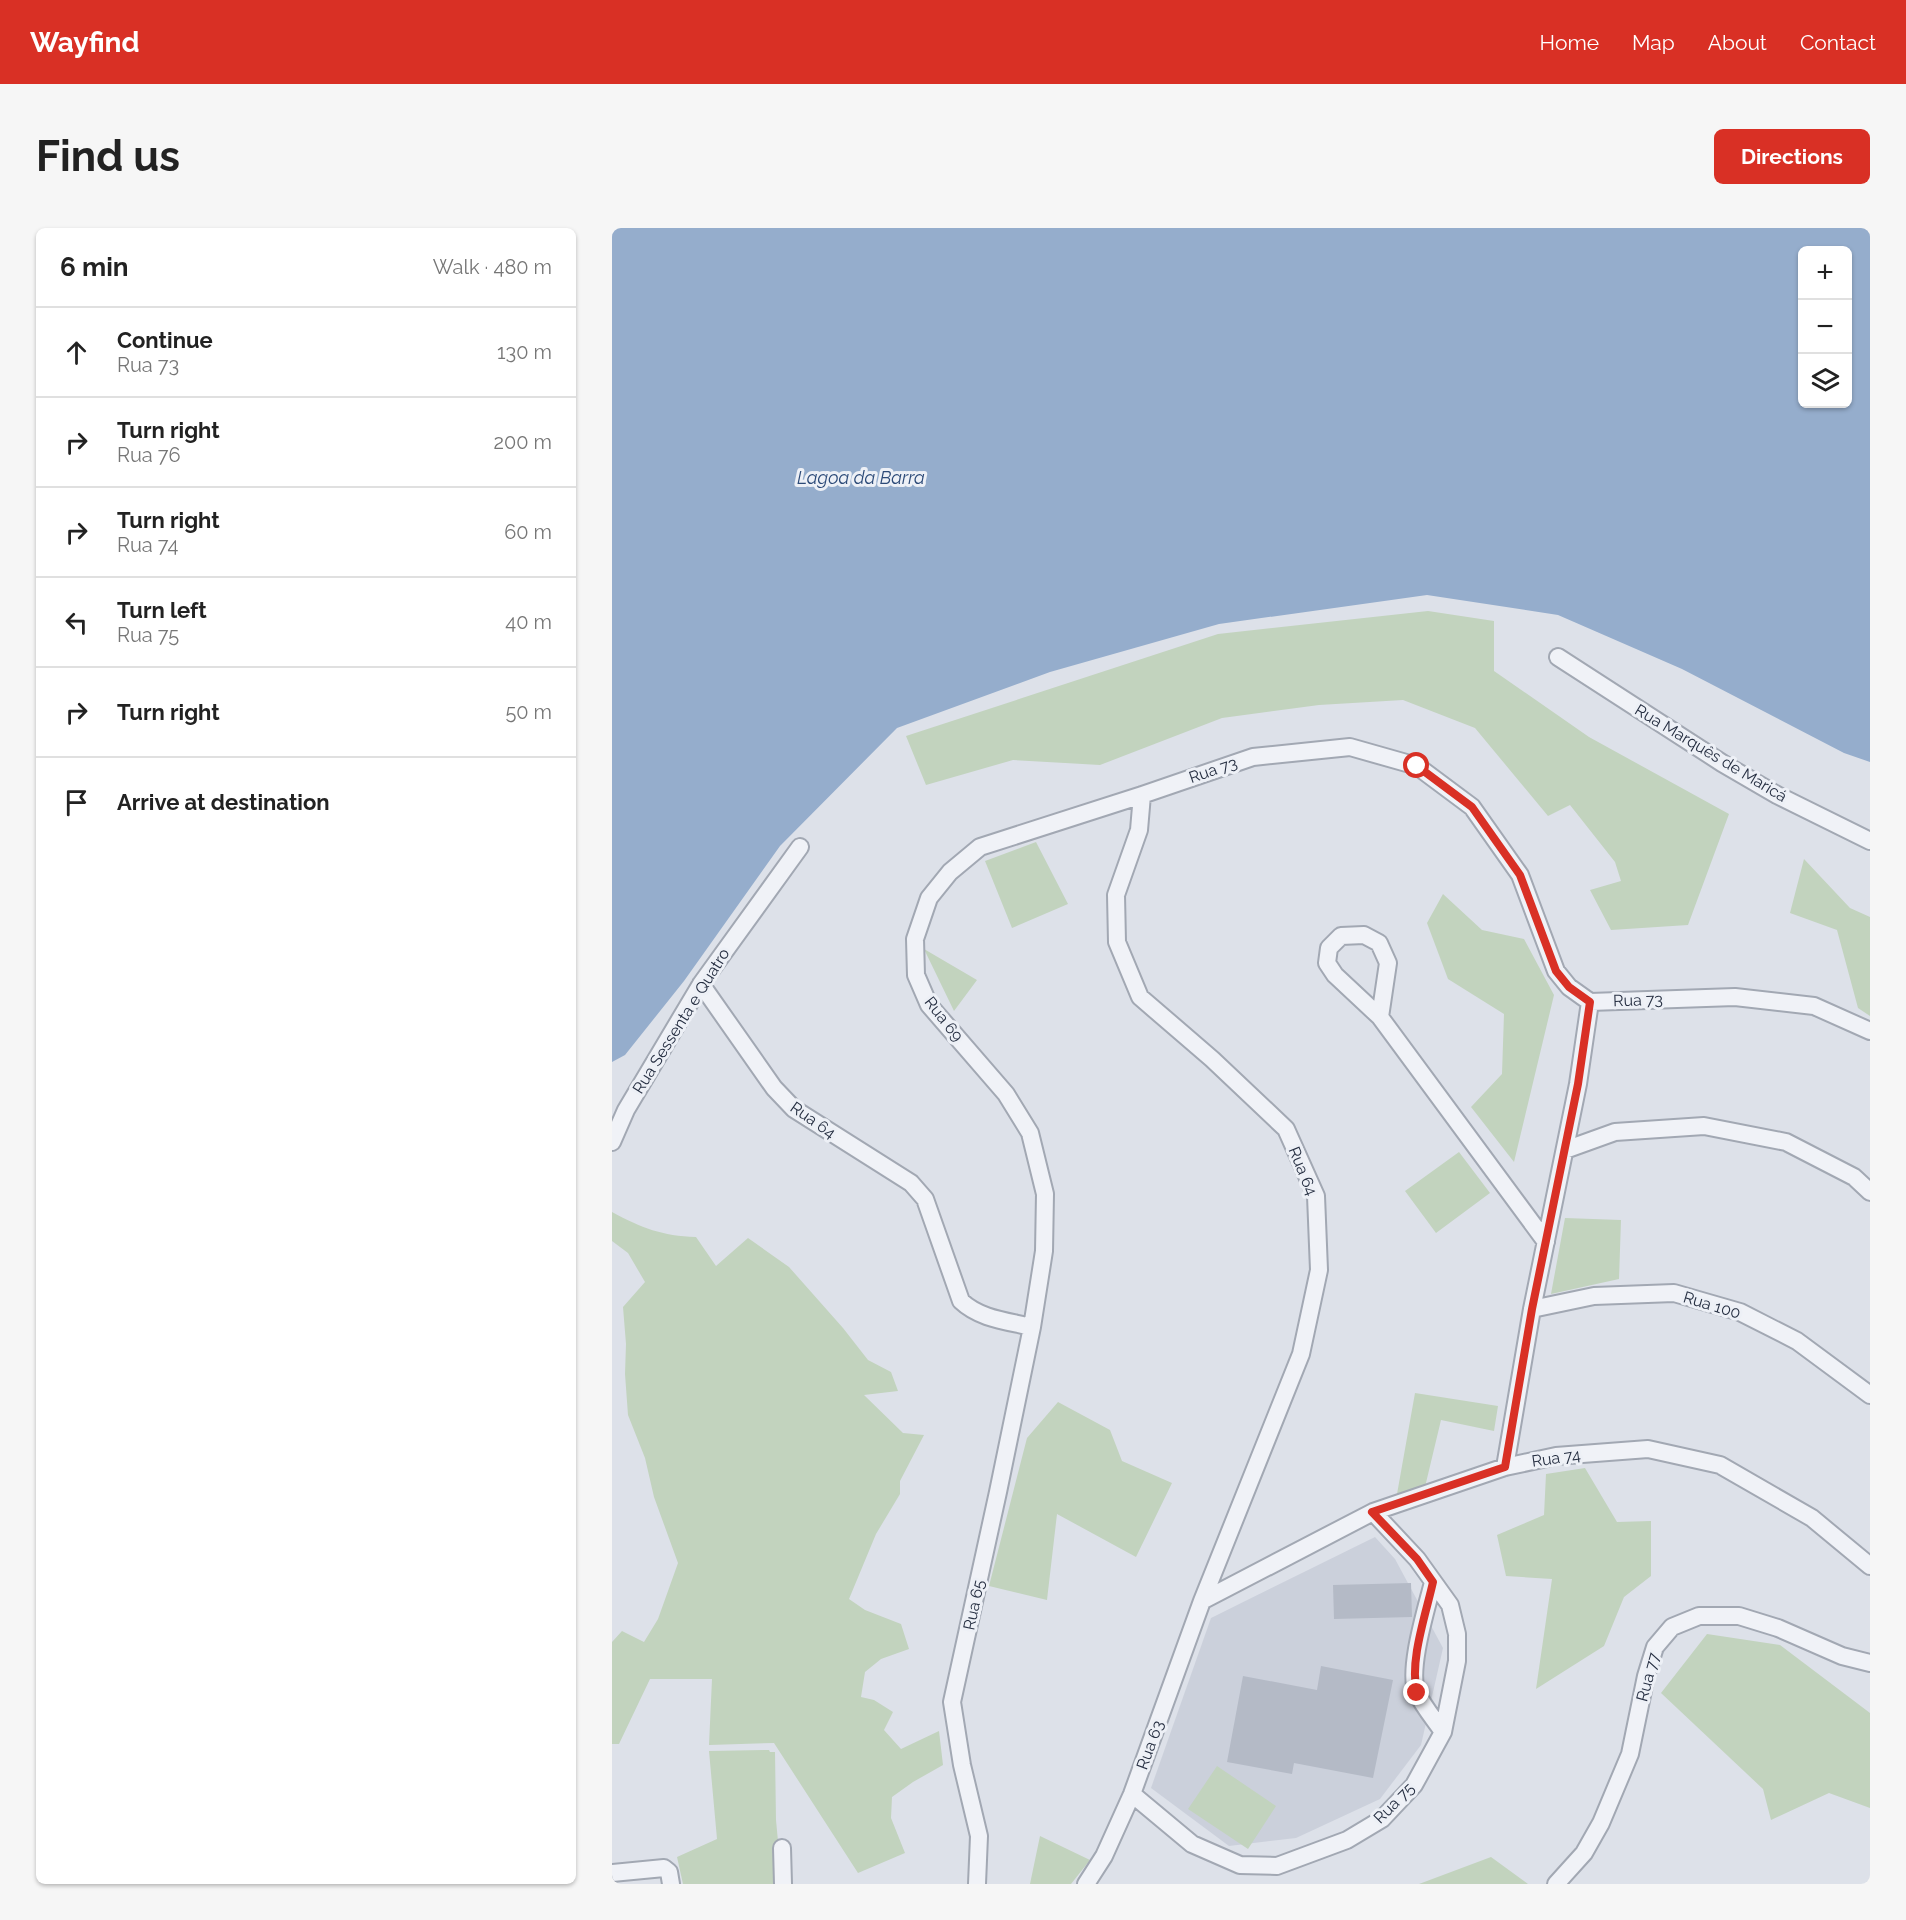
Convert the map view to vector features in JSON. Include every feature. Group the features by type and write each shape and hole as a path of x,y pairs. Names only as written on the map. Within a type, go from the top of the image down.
{"street":[{"name":"Rua Marquês de Maricá","path":"1558,657 1651,718 1777,795 1870,841"},
{"name":"Rua 73","path":"1142,795 1253,757 1350,747 1417,766 1472,807 1520,875 1556,971 1569,987 1590,1002 1735,997 1814,1006 1870,1031"},
{"name":"Rua 69","path":"1032,1327 1044,1251 1045,1194 1030,1133 1006,1094 929,1005 915,975 915,939 929,898 950,872 980,847 1142,795"},
{"name":"Rua 64","path":"1142,795 1139,830 1116,895 1117,942 1136,988 1140,997 1212,1059 1286,1129 1316,1196 1319,1270 1300,1354 1202,1600"},
{"name":"Rua Sessenta e Quatro","path":"612,1142 626,1110 700,984 800,847"},
{"path":"1380,1017 1388,963 1379,943 1364,935 1341,936 1329,948 1327,963 1335,975 1380,1017 1546,1242"},
{"name":"Rua 64","path":"700,984 774,1089 794,1109 911,1183 926,1198 961,1301 970,1310 983,1316 1032,1327"},
{"path":"1505,1467 1532,1309 1578,1084 1590,1002"},
{"path":"1565,1150 1615,1132 1704,1126 1786,1142 1854,1177 1870,1192"},
{"name":"Rua 100","path":"1532,1309 1594,1296 1674,1293 1740,1312 1797,1341 1870,1395"},
{"name":"Rua 65","path":"977,1884 978,1836 962,1765 952,1702 1032,1327"},
{"name":"Rua 74","path":"1202,1600 1372,1512 1505,1467 1556,1456 1648,1449 1720,1465 1812,1518 1870,1566"},
{"name":"Rua 75","path":"1132,1794 1192,1844 1240,1865 1277,1866 1347,1840 1382,1819 1414,1785 1443,1732 1457,1661 1457,1634 1450,1605 1417,1559 1372,1512"},
{"path":"1433,1582 1415,1661 1414,1680 1417,1693 1443,1732"},
{"name":"Rua 63","path":"1086,1884 1104,1856 1132,1794 1202,1600"},
{"name":"Rua 77","path":"1556,1884 1584,1852 1601,1823 1630,1754 1646,1676 1655,1647 1672,1627 1699,1616 1739,1616 1778,1629 1842,1656 1870,1663"},
{"path":"782,1848 783,1884"},
{"path":"623,1876 664,1868 669,1872 671,1884"}],"shaded area":[{"path":"1375,1537 1395,1559 1443,1648 1421,1745 1380,1799 1296,1838 1229,1846 1151,1788 1211,1618"}],"green space":[{"path":"1428,611 1494,621 1494,671 1589,737 1729,814 1688,925 1611,930 1590,890 1621,881 1615,862 1570,805 1548,816 1475,728 1403,700 1319,705 1222,718 1100,765 1013,760 926,785 906,736 1218,634"},
{"path":"1036,842 1068,904 1012,928 985,861"},
{"path":"1804,859 1850,908 1870,917 1870,1016 1858,1008 1837,930 1790,913"},
{"path":"1443,894 1482,930 1524,939 1554,995 1514,1162 1471,1107 1502,1074 1504,1014 1448,979 1427,923"},
{"path":"924,949 977,980 954,1011"},
{"path":"1459,1152 1490,1193 1436,1233 1405,1191"},
{"path":"612,1212 652,1230 696,1237 716,1266 748,1238 789,1267 868,1360 891,1372 898,1391 864,1395 903,1433 924,1435 900,1481 900,1494 876,1534 849,1599 865,1610 901,1624 909,1649 881,1659 865,1672 861,1697 874,1700 893,1712 884,1730 901,1749 939,1731 943,1765 892,1797 891,1818 905,1853 858,1873 774,1743 709,1745 712,1679 650,1679 619,1744 612,1744 612,1642 622,1631 644,1642 658,1619 678,1563 654,1497 645,1458 628,1415 623,1307 645,1282 628,1253 612,1241"},
{"path":"1565,1218 1621,1220 1619,1279 1551,1294"},
{"path":"1415,1393 1498,1406 1494,1431 1441,1420 1425,1487 1397,1494"},
{"path":"1058,1402 1110,1430 1122,1461 1172,1483 1136,1557 1057,1514 1047,1600 989,1586 1027,1438"},
{"path":"1585,1468 1617,1522 1651,1521 1651,1576 1624,1597 1604,1646 1536,1689 1552,1579 1506,1576 1497,1535 1544,1515 1546,1474"},
{"path":"1707,1634 1780,1645 1870,1713 1870,1808 1829,1793 1771,1820 1763,1789 1661,1693"},
{"path":"769,1750 775,1752 779,1852 777,1884 683,1884 677,1857 717,1839 709,1751"},
{"path":"1217,1766 1276,1806 1248,1849 1188,1809"},
{"path":"1040,1836 1090,1860 1071,1884 1030,1884"},
{"path":"1491,1857 1528,1884 1419,1884"}],"water":[{"name":"Lagoa da Barra","path":"612,228 1870,228 1870,762 1844,753 1682,669 1558,615 1427,595 1219,624 1050,672 897,728 780,846 684,981 625,1055 612,1062"}],"building":[{"path":"1411,1583 1412,1617 1334,1619 1333,1585"},
{"path":"1321,1666 1393,1680 1373,1778 1294,1763 1292,1774 1227,1762 1243,1676 1317,1690"}],"route":[{"path":"1417,766 1472,807 1520,875 1556,971 1569,987 1590,1002 1578,1084 1532,1309 1505,1467 1372,1512 1417,1559 1433,1582 1415,1661 1414,1680 1417,1693"}]}
